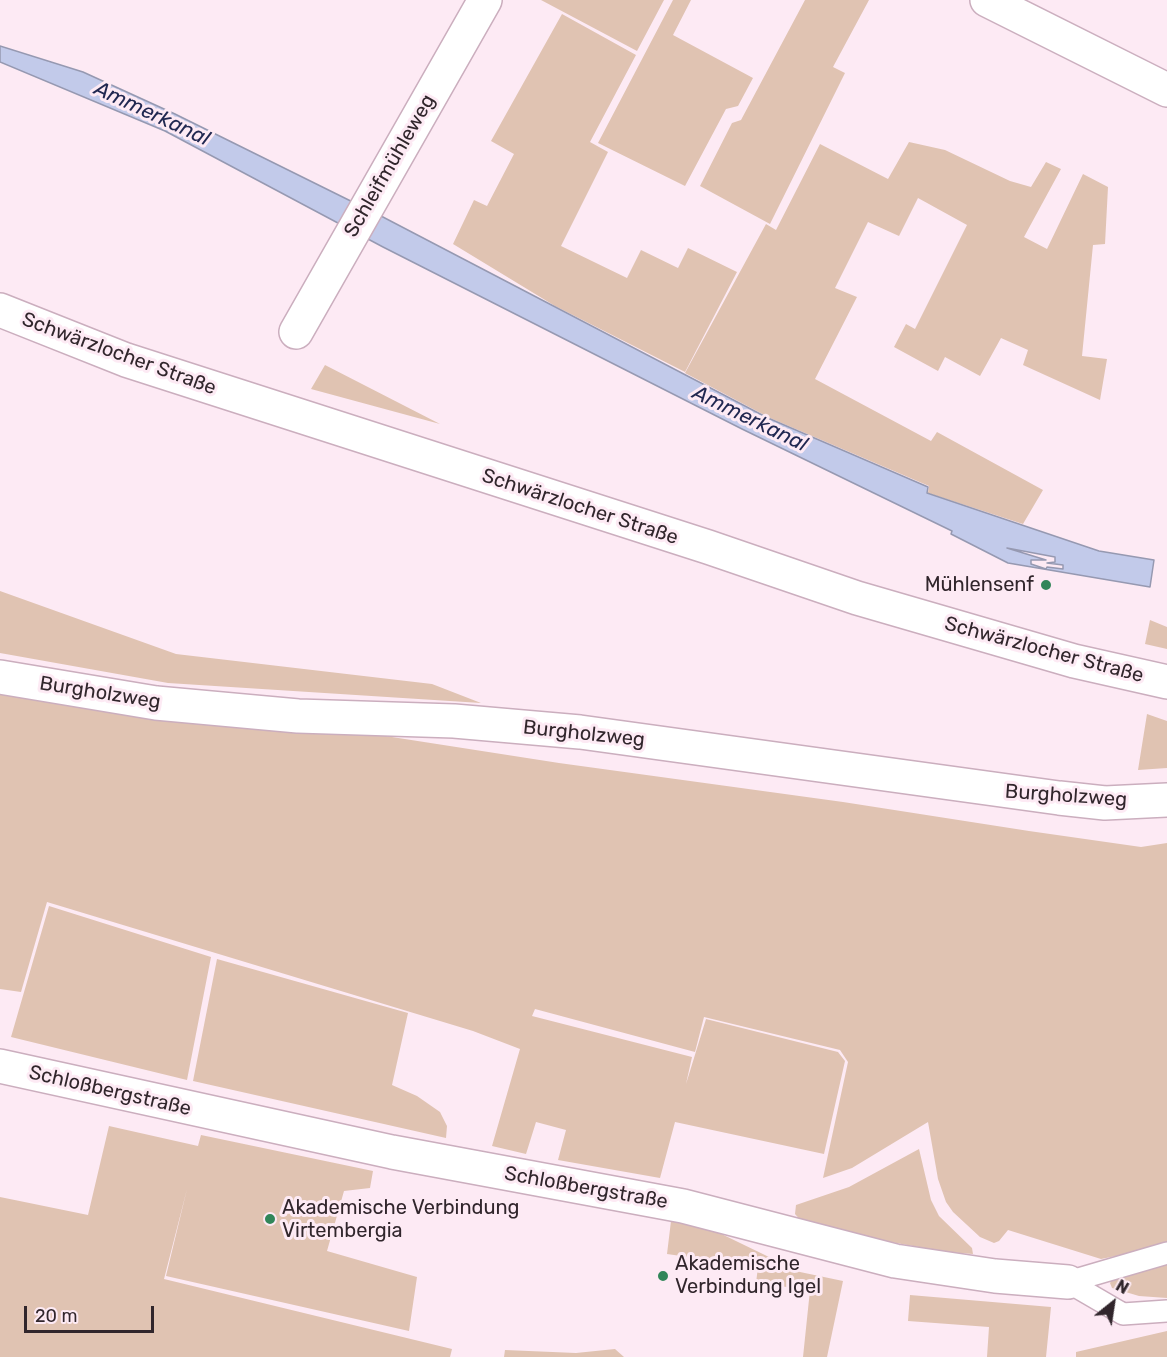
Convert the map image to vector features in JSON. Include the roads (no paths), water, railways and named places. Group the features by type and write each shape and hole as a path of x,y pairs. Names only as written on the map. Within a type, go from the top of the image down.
{"street":[{"name":"Schleifmühleweg","path":"296,332 485,0"},
{"path":"987,0 1167,90"},
{"name":"Schwärzlocher Straße","path":"0,310 126,360 708,547 857,598 1074,661 1167,681"},
{"name":"Burgholzweg","path":"0,677 156,703 298,716 454,721 580,732 1059,798 1105,803 1167,800"},
{"name":"Schloßbergstraße","path":"0,1066 392,1152 683,1206 896,1261 994,1276 1068,1282"}],"lane":[{"path":"1068,1282 1167,1253"},
{"name":"Schloßbergstraße","path":"1068,1282 1123,1314 1167,1311"}],"water":[{"name":"Ammerkanal","path":"0,46 83,72 175,114 381,216 768,418 928,487 927,493 1099,551 1154,560 1150,587 1008,563 951,534 952,531 742,429 383,247 165,131 0,62","holes":["1007,548 1055,557 1055,562 1047,563 1063,565 1063,569 1047,567 1046,569 1031,564 1031,560 1046,560"]}],"place":[{"name":"Mühlensenf","path":"1046,585"},
{"name":"Akademische Verbindung Virtembergia","path":"270,1219"},
{"name":"Akademische Verbindung Igel","path":"663,1276"}]}
